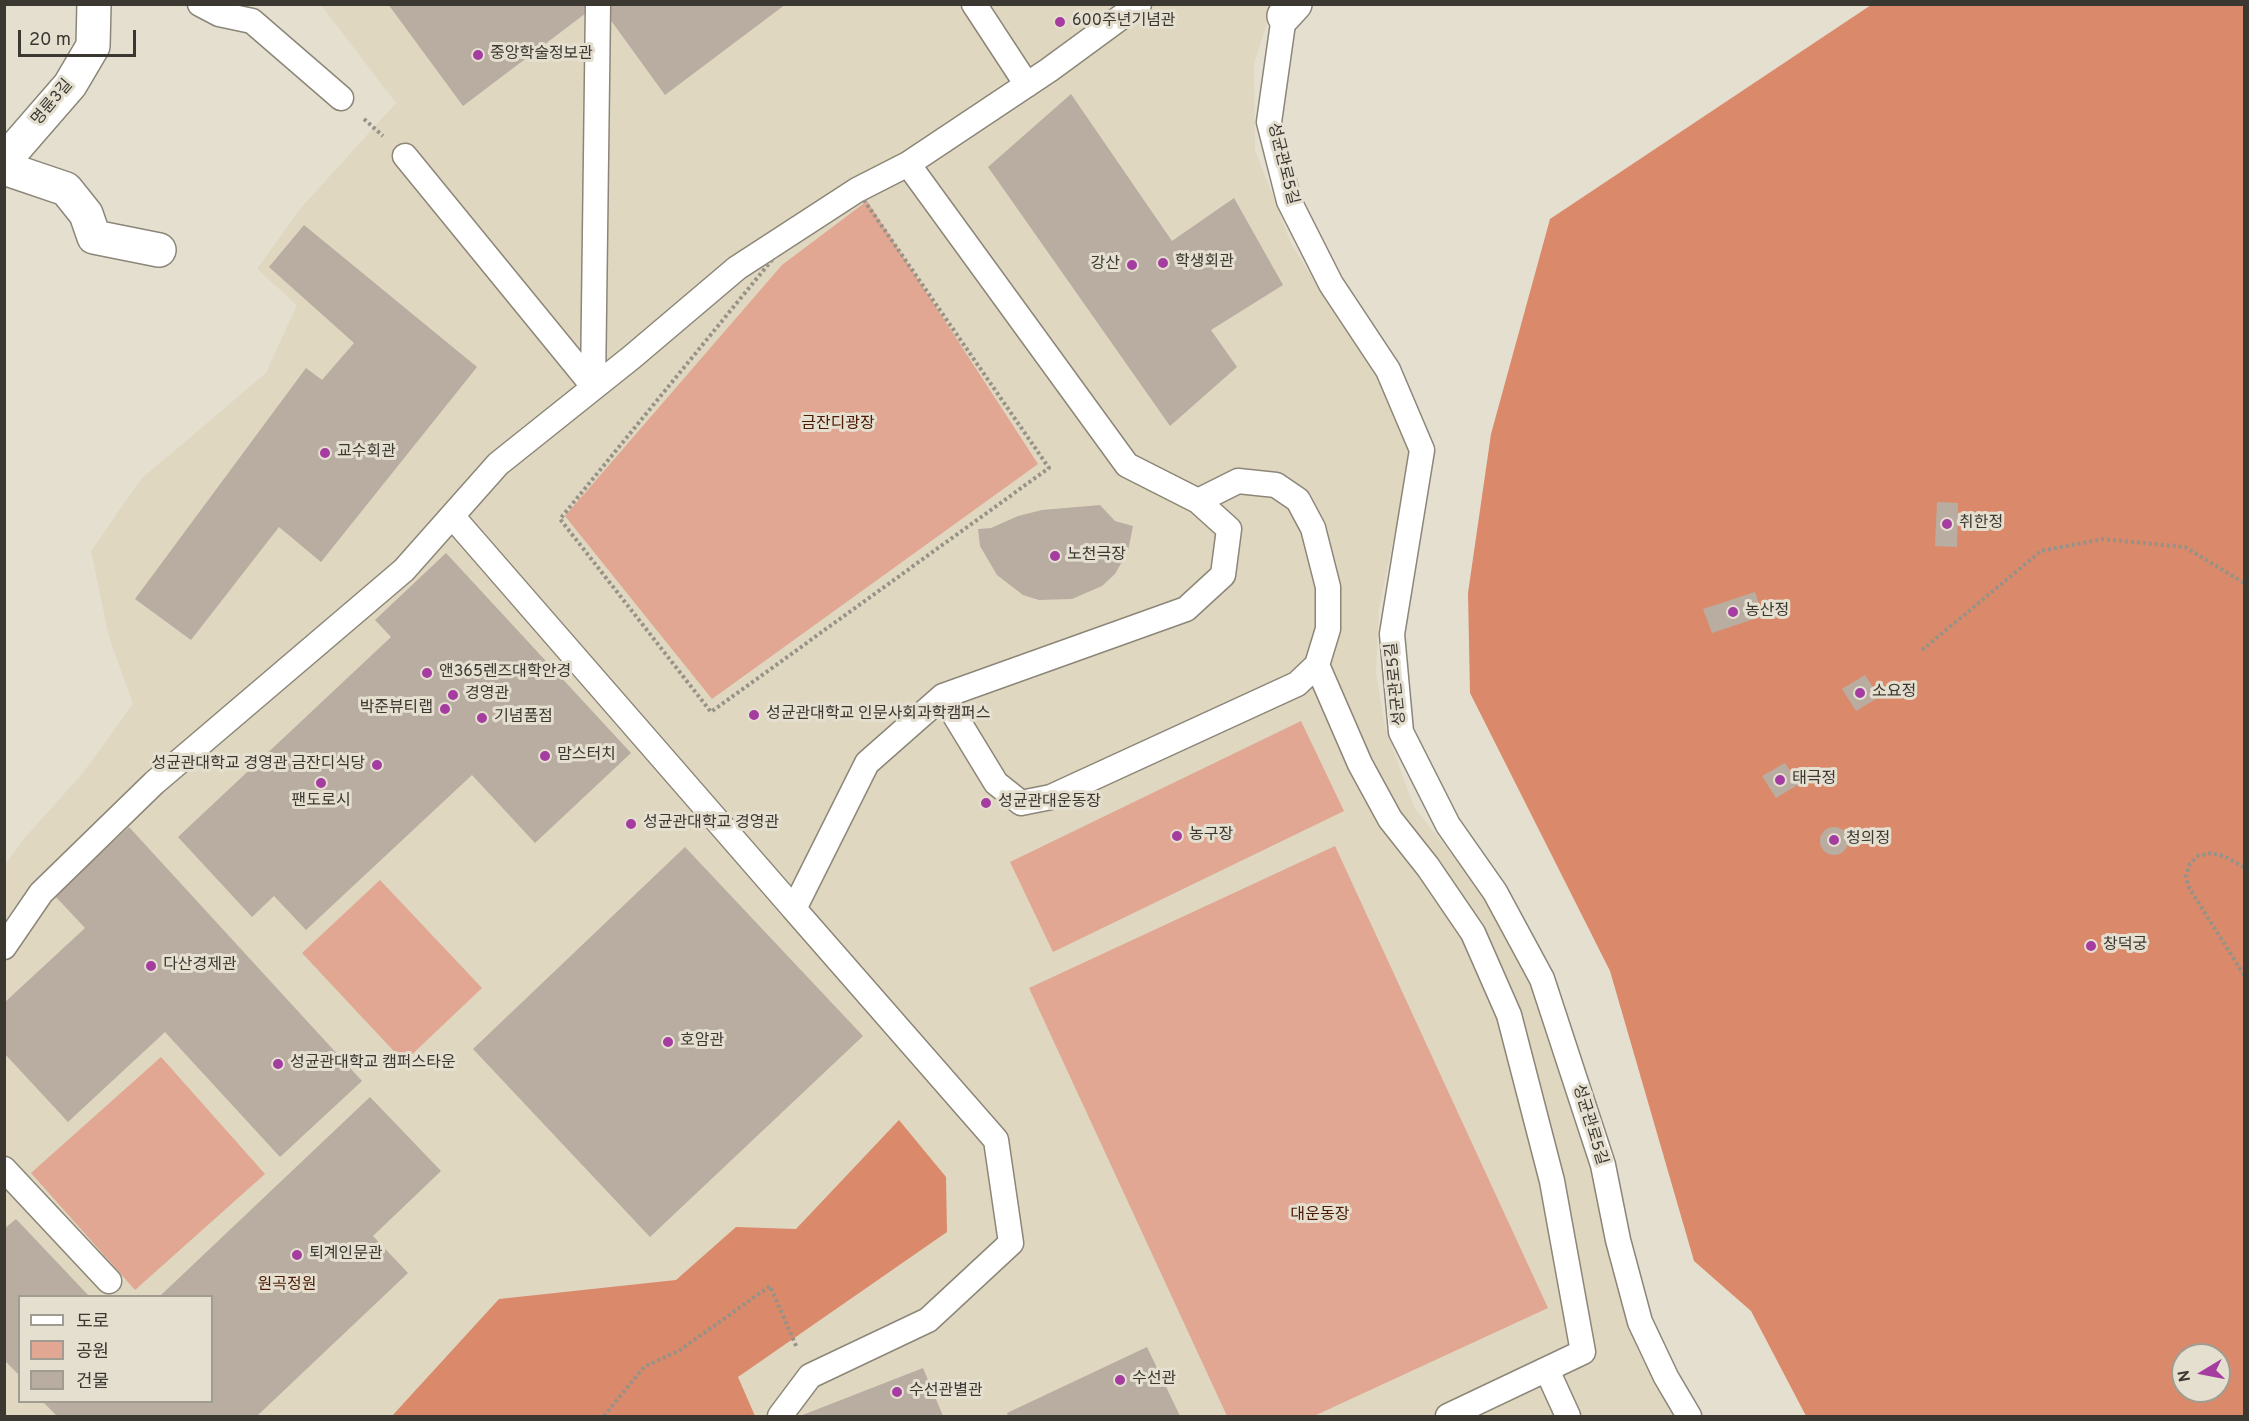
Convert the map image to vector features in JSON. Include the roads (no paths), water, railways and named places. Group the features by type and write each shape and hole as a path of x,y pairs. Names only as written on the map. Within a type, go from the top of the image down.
{"street":[{"name":"명륜3길","path":"4,161 69,86 93,46 94,4"},
{"path":"4,168 66,189 86,214 94,237 159,250"}],"lane":[{"path":"200,4 219,14 252,21 341,98"},
{"path":"593,386 598,4"},
{"path":"974,4 1027,85"},
{"path":"4,947 41,893 154,783 404,570 498,464 632,357 737,268 857,190 908,164 1027,85 1139,4"},
{"name":"성균관로5길","path":"1290,10 1269,122 1289,201 1331,284 1388,370 1422,450 1392,634 1401,732 1448,825 1495,892 1542,979 1603,1165 1618,1240 1640,1322 1666,1377 1689,1416"},
{"path":"405,156 593,386"},
{"path":"794,909 867,763 943,696 1186,609 1223,575 1229,528 1198,501 1126,465 908,164"},
{"path":"943,696 996,783 1021,803 1051,797 1297,684 1317,664 1328,628 1328,587 1313,528 1298,500 1276,484 1238,481 1198,501"},
{"path":"452,516 996,1140 1011,1243 928,1320 810,1376 780,1416"},
{"path":"1317,664 1360,764 1390,819 1428,867 1473,933 1509,1015 1552,1182 1584,1352 1448,1416"},
{"path":"4,1169 109,1281"},
{"path":"1547,1370 1568,1416"}],"place":[{"name":"600주년기념관","path":"1060,22"},
{"name":"중앙학술정보관","path":"478,55"},
{"name":"학생회관","path":"1163,263"},
{"name":"강산","path":"1132,265"},
{"name":"교수회관","path":"325,453"},
{"name":"취한정","path":"1947,524"},
{"name":"노천극장","path":"1055,556"},
{"name":"농산정","path":"1733,612"},
{"name":"앤365렌즈대학안경","path":"427,673"},
{"name":"소요정","path":"1860,693"},
{"name":"경영관","path":"453,695"},
{"name":"박준뷰티랩","path":"445,709"},
{"name":"성균관대학교 인문사회과학캠퍼스","path":"754,715"},
{"name":"기념품점","path":"482,718"},
{"name":"맘스터치","path":"545,756"},
{"name":"성균관대학교 경영관 금잔디식당","path":"377,765"},
{"name":"태극정","path":"1780,780"},
{"name":"팬도로시","path":"321,783"},
{"name":"성균관대운동장","path":"986,803"},
{"name":"성균관대학교 경영관","path":"631,824"},
{"name":"농구장","path":"1177,836"},
{"name":"청의정","path":"1834,840"},
{"name":"창덕궁","path":"2091,946"},
{"name":"다산경제관","path":"151,966"},
{"name":"호암관","path":"668,1042"},
{"name":"성균관대학교 캠퍼스타운","path":"278,1064"},
{"name":"퇴계인문관","path":"297,1255"},
{"name":"수선관","path":"1120,1380"},
{"name":"수선관별관","path":"897,1392"}],"park label":[{"name":"금잔디광장","path":"838,425"},
{"name":"대운동장","path":"1320,1216"},
{"name":"원곡정원","path":"287,1286"}]}
